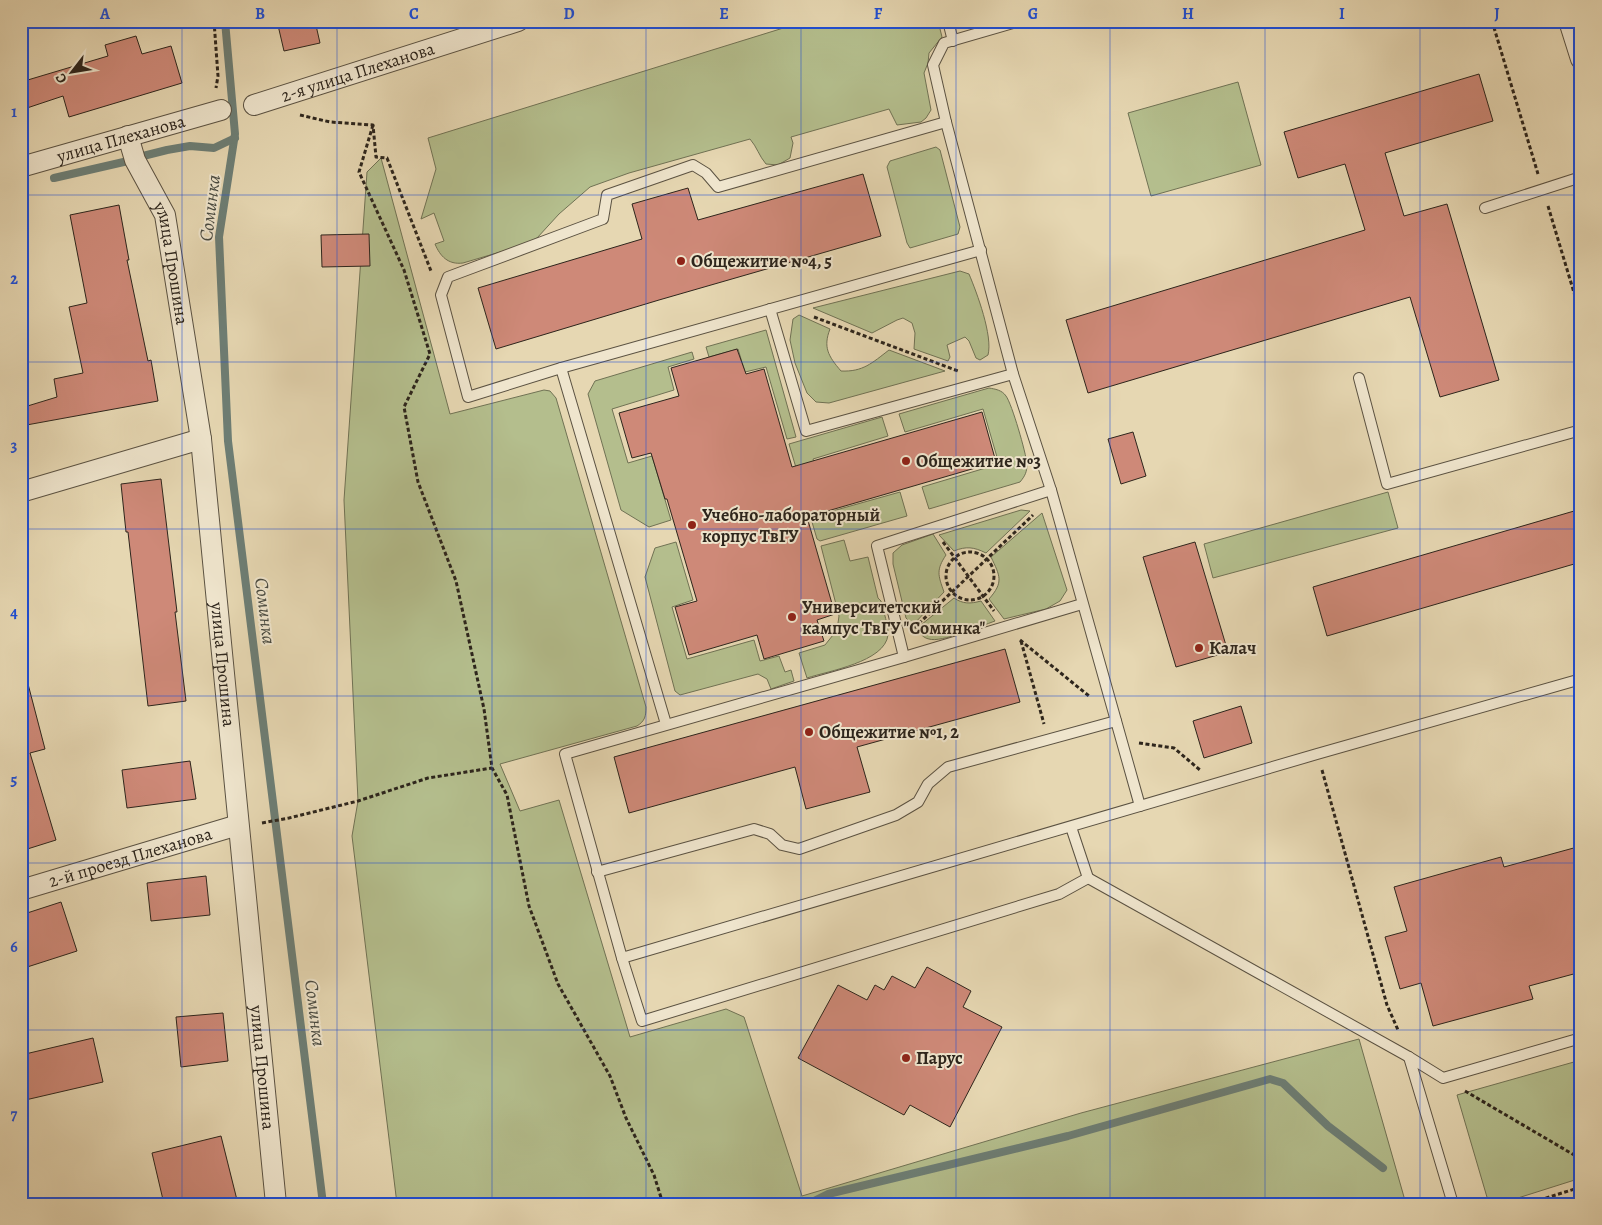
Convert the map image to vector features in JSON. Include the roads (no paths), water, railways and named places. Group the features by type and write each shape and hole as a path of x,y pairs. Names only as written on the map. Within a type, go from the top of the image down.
{"street":[{"name":"2-я улица Плеханова","path":"254,105 518,21"},
{"path":"1569,21 1581,59"},
{"name":"улица Плеханова","path":"21,167 128,136 218,100"},
{"name":"улица Прошина","path":"128,136 135,160 165,215 201,439 246,825 276,1204"},
{"path":"21,492 201,439"},
{"name":"2-й проезд Плеханова","path":"21,890 246,825"}],"lane":[{"path":"948,21 953,41"},
{"path":"1020,21 944,43 933,65 946,122 1014,374 1051,490 1140,806"},
{"path":"946,122 718,187 706,173 693,164 607,195 603,219 448,277 441,295 468,397 561,368 981,250"},
{"path":"1485,208 1581,178"},
{"path":"770,309 806,431 1014,374"},
{"path":"561,368 666,724"},
{"path":"1359,378 1387,484 1581,430"},
{"path":"906,656 877,546 1051,490"},
{"path":"1082,604 565,754 597,872 642,1021 1041,900 1059,894 1088,878"},
{"path":"622,958 1317,754 1581,679"},
{"path":"597,872 754,829 770,834 782,845 798,849 896,815 918,802 928,784 948,767 1116,721"},
{"path":"1071,827 1088,878 1409,1057 1443,1078 1581,1038"},
{"path":"1409,1057 1453,1204"}],"waterway":[{"name":"Соминка","path":"225,21 235,134 219,237 228,441 323,1204"},
{"path":"139,157 190,146 214,148 235,138"},
{"path":"54,178 128,161"},
{"path":"808,1204 828,1194 1068,1136 1270,1079 1283,1083 1328,1126 1383,1168"}],"place":[{"name":"Общежитие №4, 5","path":"681,261"},
{"name":"Общежитие №3","path":"906,461"},
{"name":"Учебно-лабораторный корпус ТвГУ","path":"692,525"},
{"name":"Университетский кампус ТвГУ \"Соминка\"","path":"792,617"},
{"name":"Калач","path":"1199,648"},
{"name":"Общежитие №1, 2","path":"809,732"},
{"name":"Парус","path":"906,1058"}]}
